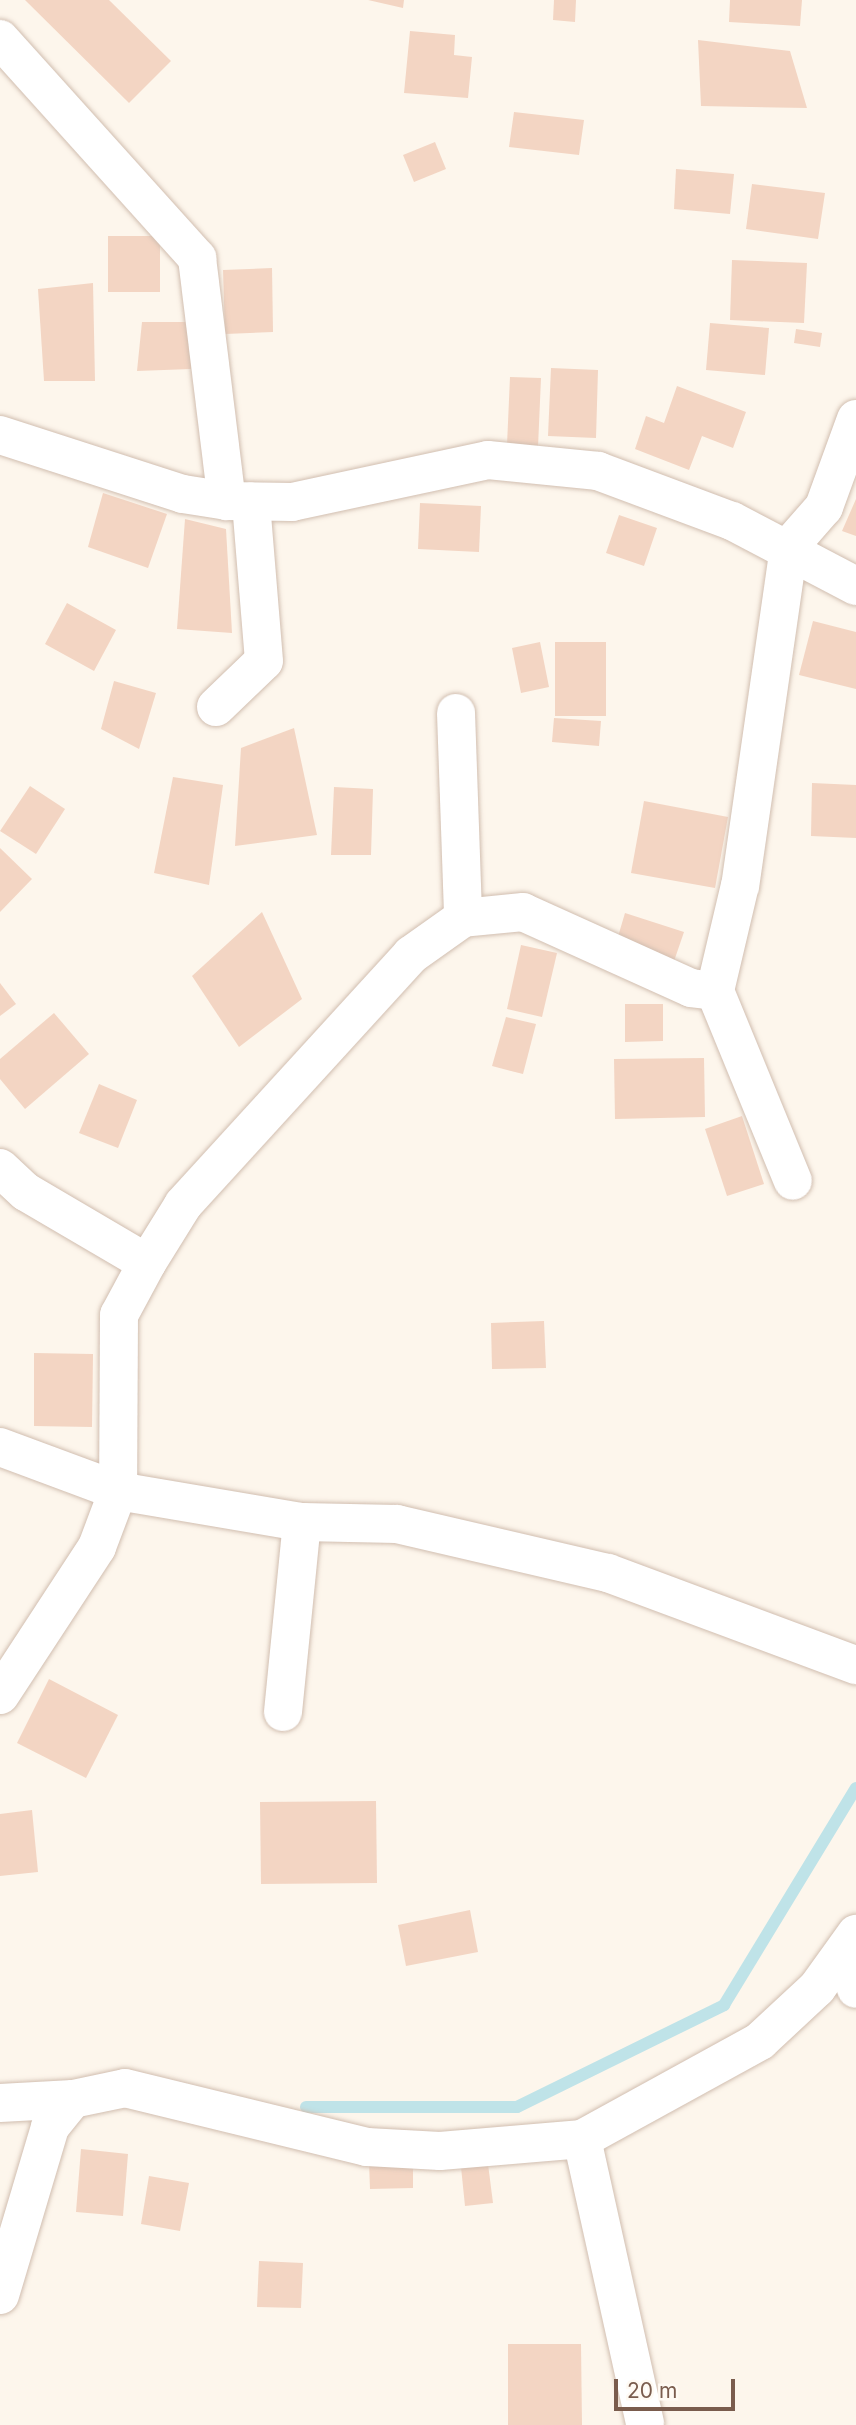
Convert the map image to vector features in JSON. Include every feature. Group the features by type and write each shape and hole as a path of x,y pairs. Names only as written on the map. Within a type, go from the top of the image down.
{"street":[{"path":"0,38 197,258 264,661 216,707"},
{"path":"793,1181 715,991 740,885 789,547 824,507 856,419"},
{"path":"0,435 183,494 239,501 292,502 488,460 538,463 653,487 789,547 856,586"},
{"path":"456,713 463,918"},
{"path":"0,1695 97,1546 118,1491 119,1315 147,1262 183,1205 411,955 463,918 523,912 691,988 715,991"},
{"path":"0,1168 26,1192 147,1262"},
{"path":"0,1447 118,1491 302,1522 397,1524 608,1573 856,1665"},
{"path":"283,1712 302,1522"},
{"path":"851,1942 856,1989"},
{"path":"0,2103 73,2099 125,2088 367,2147 440,2151 582,2139 760,2040 817,1988 851,1942"},
{"path":"0,2295 50,2127 73,2099"},
{"path":"582,2139 645,2423"}],"building":[{"path":"25,0 109,0 171,61 129,103"},
{"path":"368,0 404,0 403,8"},
{"path":"554,0 576,0 575,22 553,20"},
{"path":"730,0 802,0 800,26 729,22"},
{"path":"410,31 455,35 454,55 472,57 468,98 404,93"},
{"path":"698,40 790,51 807,108 701,106"},
{"path":"514,112 584,120 579,155 509,147"},
{"path":"435,142 446,169 414,182 403,155"},
{"path":"676,169 734,174 730,214 674,209"},
{"path":"752,184 825,193 818,239 746,229"},
{"path":"108,236 160,236 160,292 108,292"},
{"path":"732,260 807,263 804,323 730,320"},
{"path":"272,268 273,332 225,334 223,270"},
{"path":"93,283 95,381 44,381 38,289"},
{"path":"142,322 193,322 191,369 137,371"},
{"path":"710,323 769,328 765,375 706,370"},
{"path":"796,329 822,333 820,347 794,343"},
{"path":"551,368 598,370 596,438 548,436"},
{"path":"510,377 541,378 538,447 507,445"},
{"path":"677,386 746,412 733,448 702,436 689,470 635,449 646,416 664,423"},
{"path":"103,493 167,514 148,568 88,547"},
{"path":"856,499 856,536 842,531"},
{"path":"420,503 481,506 479,552 418,549"},
{"path":"619,515 657,528 644,566 606,553"},
{"path":"185,519 226,529 232,633 177,629"},
{"path":"67,603 116,630 94,671 45,644"},
{"path":"813,621 856,632 856,689 799,675"},
{"path":"540,642 549,687 521,693 512,648"},
{"path":"555,642 606,642 606,716 555,716"},
{"path":"114,681 156,693 139,749 101,729"},
{"path":"554,718 601,721 599,746 552,742"},
{"path":"294,728 317,835 235,846 241,748"},
{"path":"173,777 223,785 209,885 154,873"},
{"path":"812,783 856,785 856,838 811,836"},
{"path":"30,786 65,809 36,854 0,831"},
{"path":"334,787 373,789 371,855 331,855"},
{"path":"644,801 728,817 715,888 631,873"},
{"path":"0,848 32,879 0,912"},
{"path":"262,912 302,999 239,1047 192,976"},
{"path":"625,913 684,932 672,967 614,950"},
{"path":"521,945 557,953 542,1017 507,1009"},
{"path":"0,983 16,1004 0,1016"},
{"path":"625,1004 663,1004 663,1041 625,1042"},
{"path":"54,1013 89,1054 25,1109 0,1079 0,1059"},
{"path":"506,1017 536,1024 523,1074 492,1066"},
{"path":"704,1058 705,1117 615,1119 614,1059"},
{"path":"99,1084 137,1100 118,1148 79,1133"},
{"path":"742,1116 764,1184 727,1196 705,1129"},
{"path":"544,1321 546,1368 492,1369 491,1323"},
{"path":"34,1353 93,1354 92,1427 34,1426"},
{"path":"49,1679 118,1715 86,1778 17,1743"},
{"path":"376,1801 377,1883 261,1884 260,1802"},
{"path":"32,1810 38,1872 0,1876 0,1814"},
{"path":"470,1910 478,1952 406,1966 398,1925"},
{"path":"81,2149 128,2154 123,2216 76,2212"},
{"path":"413,2161 413,2188 370,2189 369,2162"},
{"path":"488,2164 493,2203 465,2206 461,2167"},
{"path":"149,2176 189,2183 180,2231 141,2224"},
{"path":"259,2261 303,2263 301,2308 257,2307"},
{"path":"508,2344 581,2344 582,2425 508,2425"}],"waterway":[{"path":"306,2107 517,2107 724,2005 856,1788"}]}
